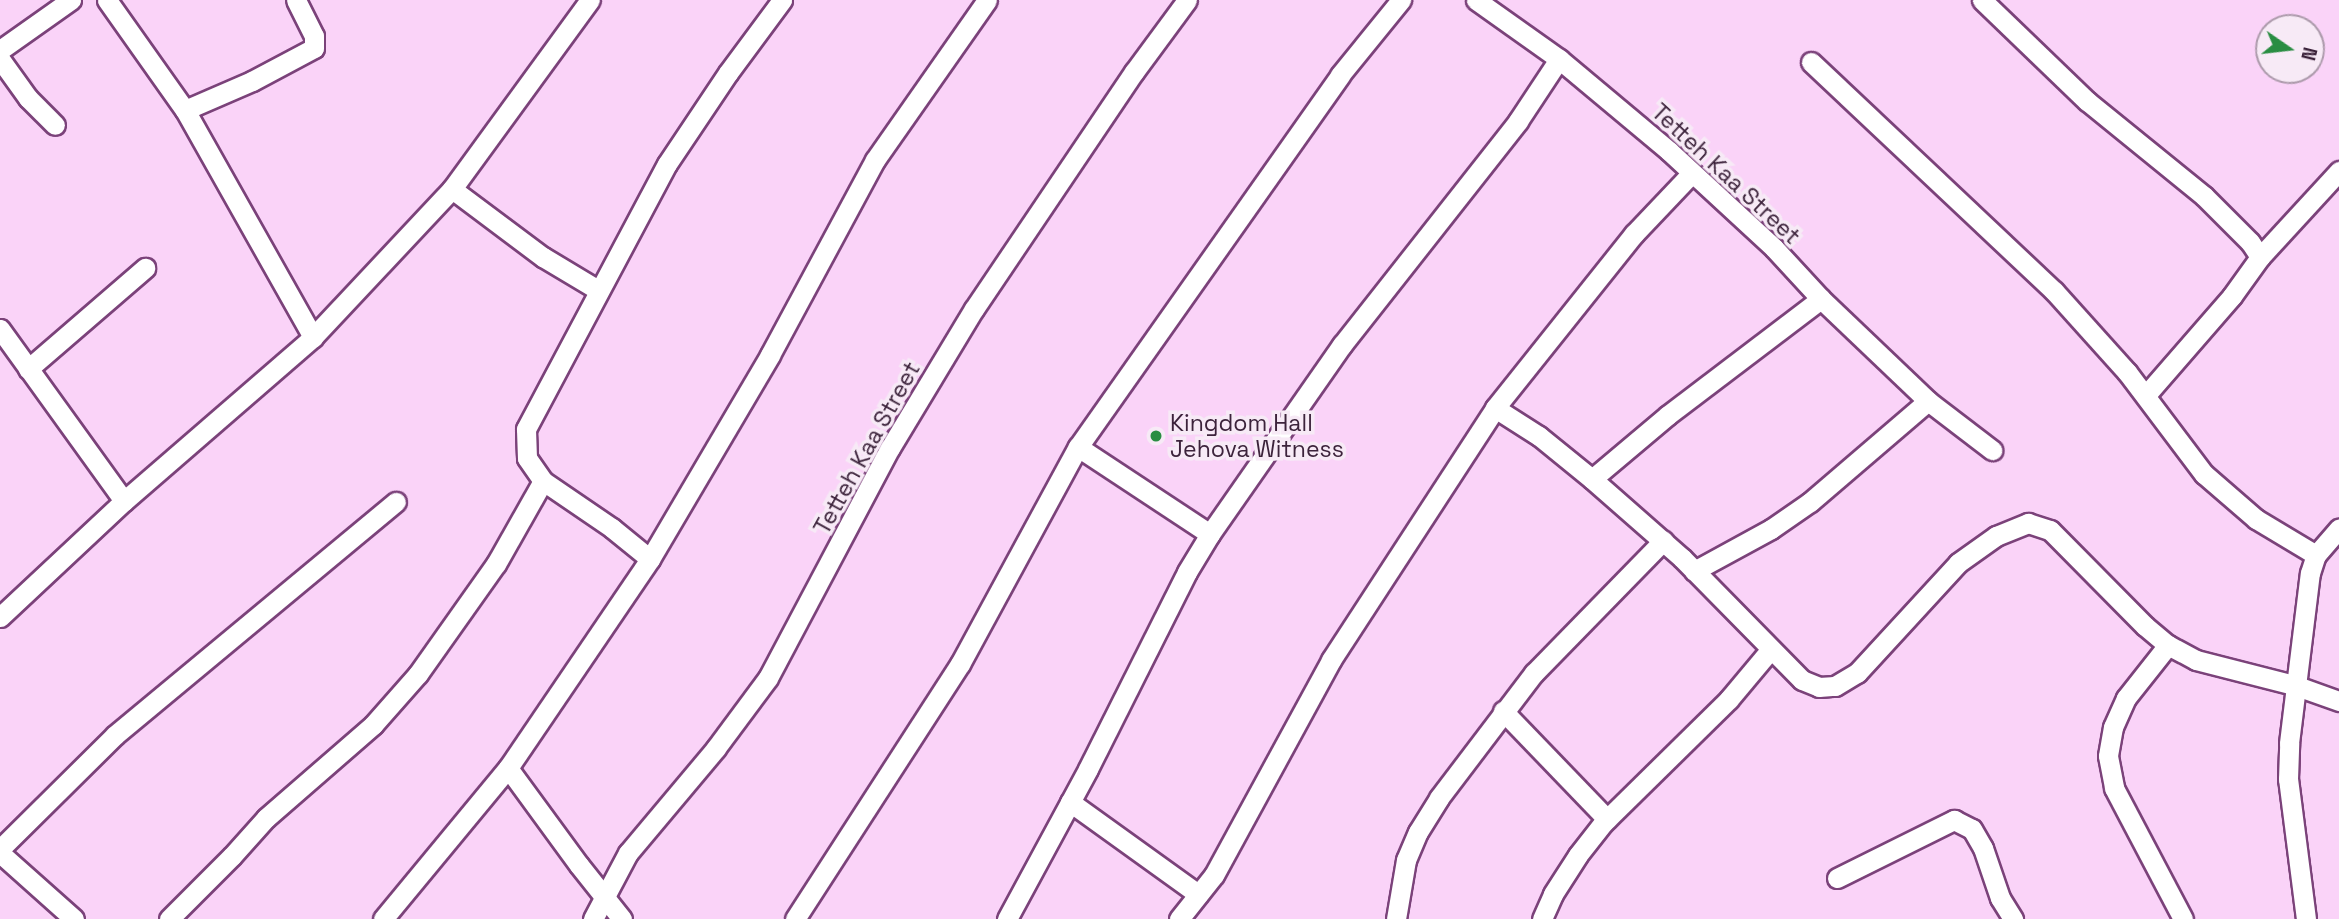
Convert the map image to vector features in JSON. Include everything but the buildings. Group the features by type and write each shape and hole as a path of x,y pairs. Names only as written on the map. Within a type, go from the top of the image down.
{"street":[{"path":"0,50 71,0"},
{"path":"107,0 186,110 313,337"},
{"path":"186,110 277,69 314,48 314,36 296,0"},
{"path":"0,617 124,501 313,337 452,189 590,0"},
{"path":"650,559 612,528 543,481 527,458 526,429 667,164 728,73 782,0"},
{"path":"383,919 508,768 650,559 770,355 875,160 987,0"},
{"name":"Tetteh Kaa Street","path":"593,919 628,853 716,748 768,678 890,448 974,309 1187,0"},
{"path":"795,919 960,664 1078,447 1340,75 1401,0"},
{"name":"Tetteh Kaa Street","path":"1476,0 1559,59 1669,151 1774,248 1821,299 1928,401 1992,450"},
{"path":"1982,0 2087,101 2204,196 2250,242 2260,257"},
{"path":"0,59 28,99 55,125"},
{"path":"1007,919 1187,572 1210,534 1342,345 1518,121 1559,59"},
{"path":"1811,62 2054,291 2146,395 2204,474 2256,519 2316,555"},
{"path":"2146,395 2232,296 2260,257 2339,171"},
{"path":"1178,919 1214,875 1331,660 1495,408 1634,233 1691,174"},
{"path":"452,189 543,257 598,290"},
{"path":"28,369 145,268"},
{"path":"1592,479 1668,415 1821,299"},
{"path":"0,329 124,501"},
{"path":"1694,571 1771,529 1810,502 1928,401"},
{"path":"1495,408 1538,436 1592,479 1663,541 1802,680 1819,687 1835,686 1857,673 1958,563 1996,536 2028,523 2050,530 2145,626 2168,645 2196,660 2294,685 2339,701"},
{"path":"1078,447 1210,534"},
{"path":"169,919 232,856 265,818 373,724 418,674 496,564 543,481"},
{"path":"74,919 0,851 115,735 396,502"},
{"path":"2306,919 2288,779 2294,685 2304,608 2316,555 2339,529"},
{"path":"1396,919 1406,860 1418,832 1503,711 1534,673 1663,541"},
{"path":"2168,645 2126,698 2113,727 2108,756 2114,788 2183,919"},
{"path":"1542,919 1553,894 1578,855 1607,819 1729,699 1771,649"},
{"path":"1503,711 1607,819"},
{"path":"508,768 604,899 622,919"},
{"path":"1070,802 1198,894"},
{"path":"1837,878 1954,820 1972,829 1983,848 2000,898 2013,919"}],"place":[{"name":"Kingdom Hall Jehova Witness","path":"1156,436"}]}
